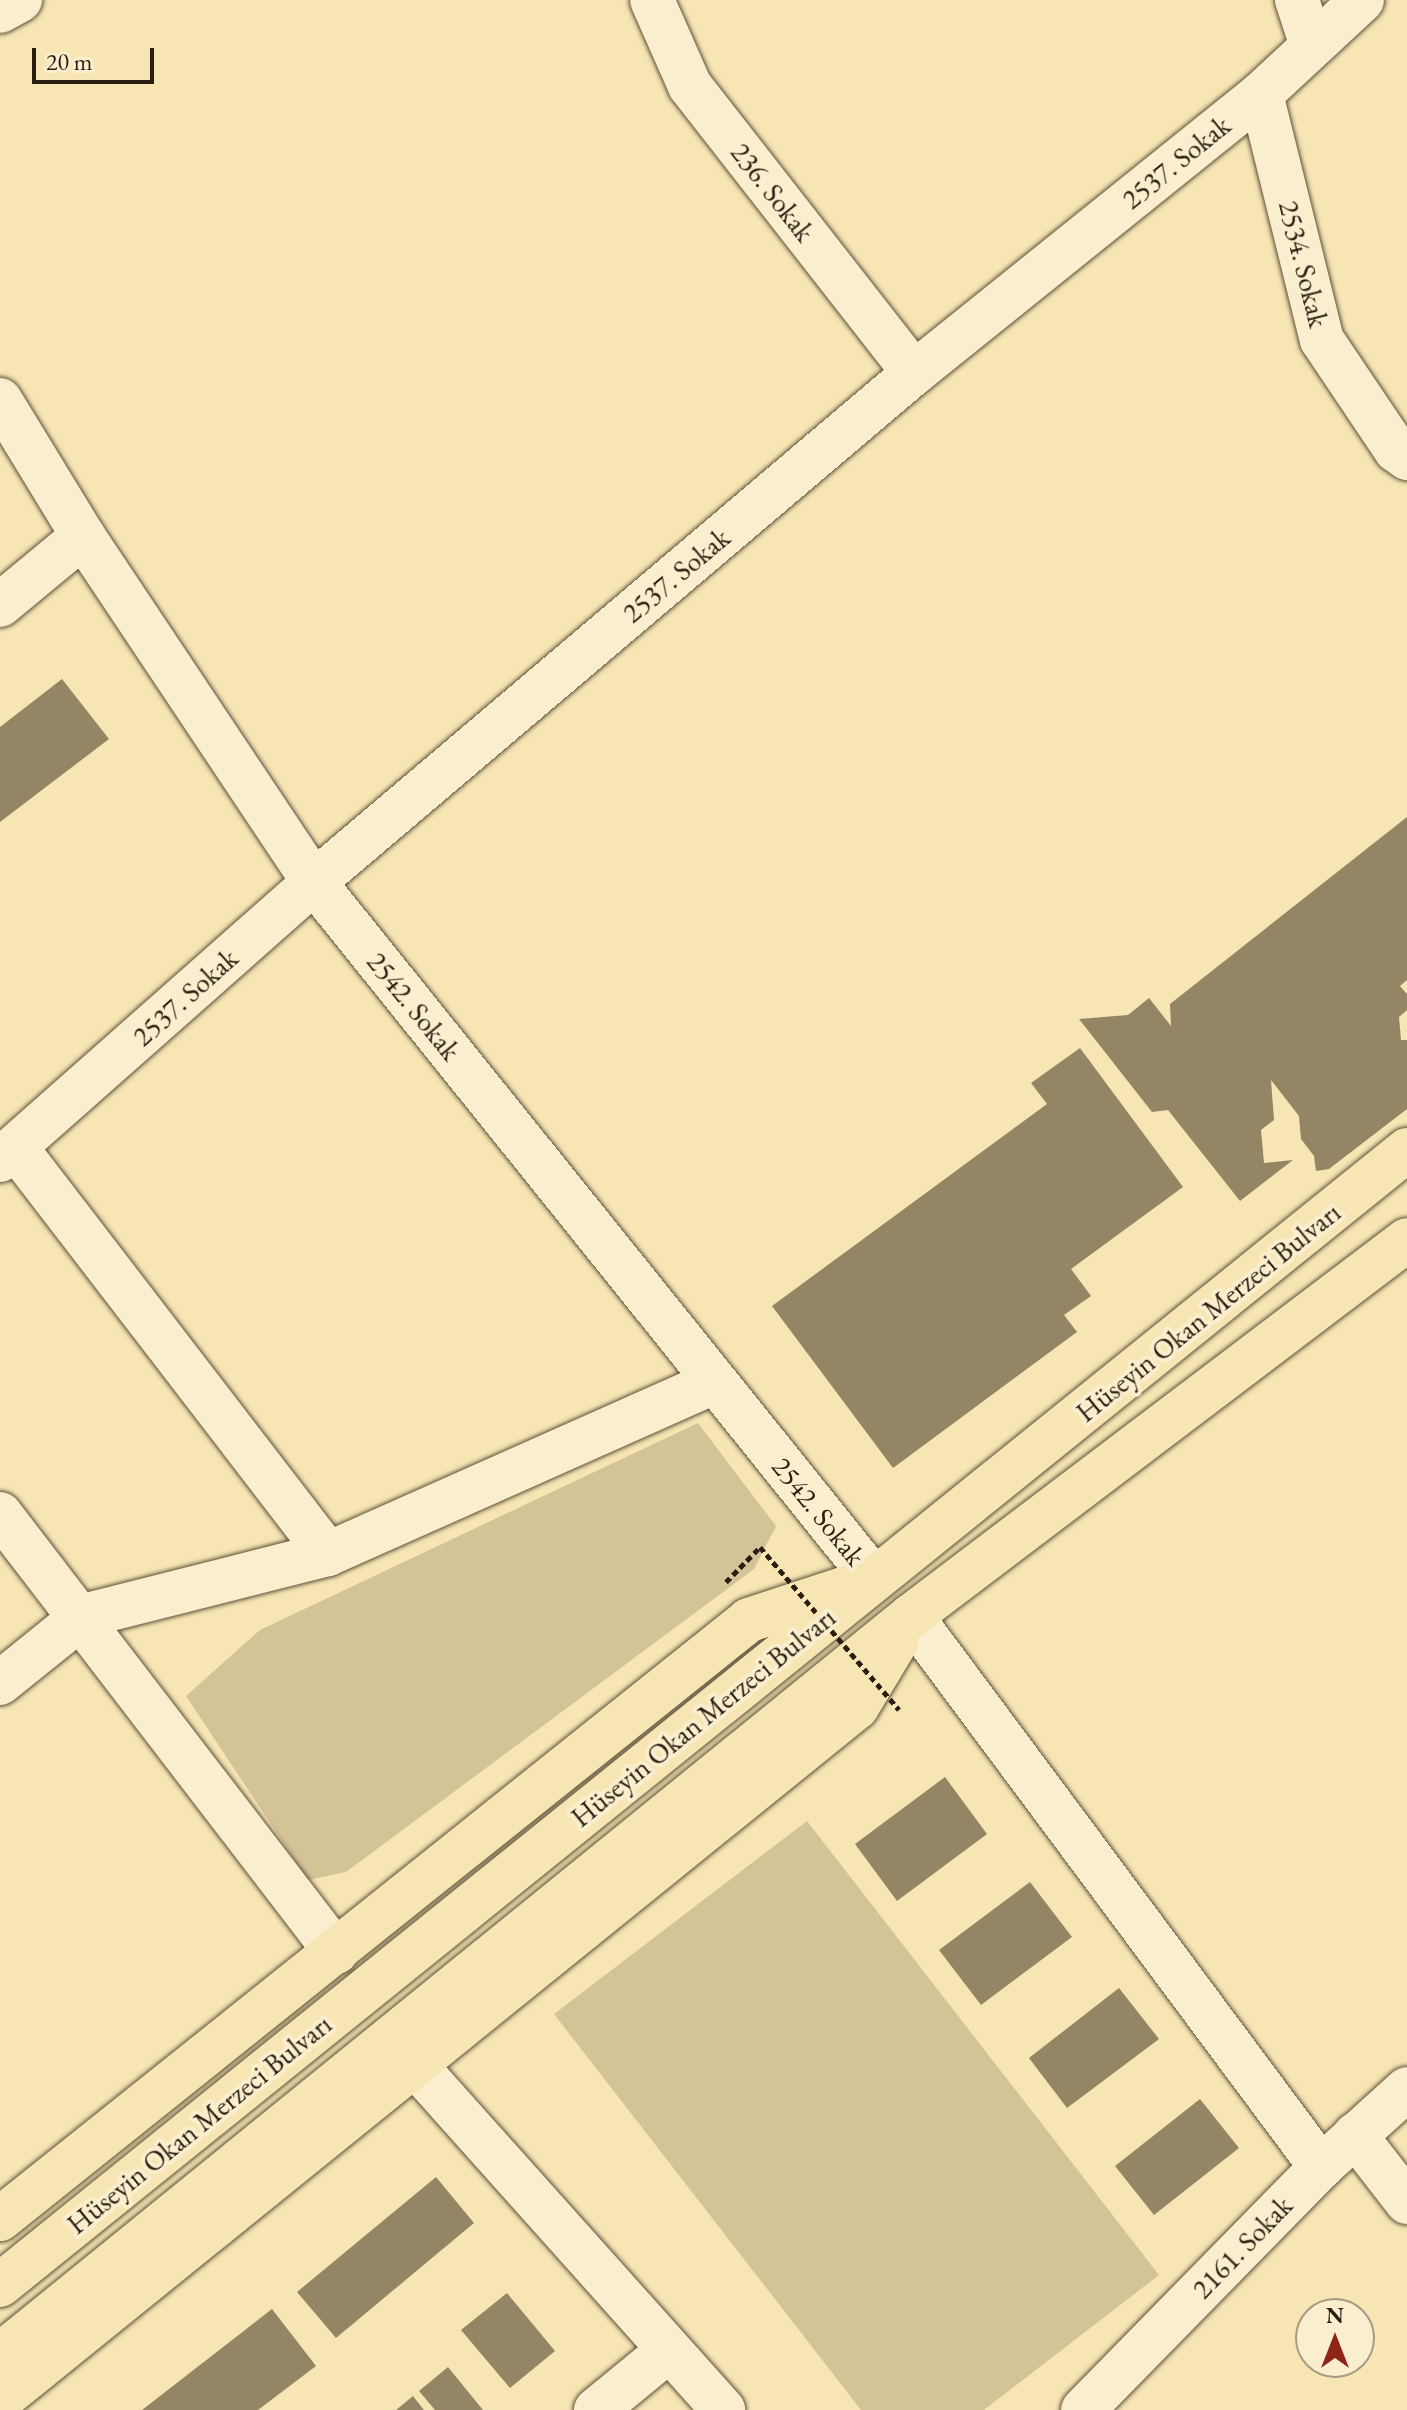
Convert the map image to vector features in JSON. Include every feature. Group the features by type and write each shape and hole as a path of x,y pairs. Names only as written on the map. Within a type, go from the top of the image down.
{"main road":[{"name":"Hüseyin Okan Merzeci Bulvarı","path":"0,2285 1407,1150"},
{"name":"Hüseyin Okan Merzeci Bulvarı","path":"0,2355 911,1616 1407,1240"},
{"path":"0,2219 749,1620 874,1579"},
{"path":"0,2400 857,1707 911,1616"}],"street":[{"path":"0,11 20,0"},
{"name":"236. Sokak","path":"652,0 690,86 914,373"},
{"path":"1297,0 1311,43"},
{"name":"2537. Sokak","path":"8,1154 314,882 914,373 1261,94 1311,43 1362,0"},
{"name":"2534. Sokak","path":"1261,94 1322,340 1396,450 1407,458"},
{"name":"2542. Sokak","path":"0,400 83,536 314,882 874,1579"},
{"path":"0,605 83,536"},
{"path":"8,1154 328,1554"},
{"path":"0,1683 83,1616 328,1554 714,1382"},
{"path":"0,1514 83,1616 336,1952"},
{"path":"911,1616 1321,2167"},
{"path":"414,2064 723,2410"},
{"name":"2161. Sokak","path":"1083,2410 1321,2167 1407,2089"},
{"path":"1355,2135 1407,2202"},
{"path":"596,2410 669,2350"}],"path":[{"path":"760,1547 899,1710"}],"shaded area":[{"path":"698,1423 776,1526 754,1569 346,1872 308,1880 186,1696 260,1630"},
{"path":"807,1821 1159,2275 984,2410 861,2410 554,2014"}],"building":[{"path":"62,679 109,739 0,822 0,727"},
{"path":"1407,817 1407,980 1400,986 1407,994 1407,1010 1399,1017 1401,1040 1407,1040 1407,1109 1329,1169 1316,1171 1314,1156 1301,1139 1299,1116 1271,1080 1274,1120 1261,1130 1264,1163 1293,1160 1240,1201 1168,1110 1152,1112 1079,1019 1128,1015 1149,998 1171,1026 1170,1004"},
{"path":"1080,1048 1183,1187 1071,1269 1091,1296 1064,1315 1077,1332 893,1468 772,1306 1047,1104 1031,1083"},
{"path":"945,1777 987,1834 897,1901 855,1844"},
{"path":"1030,1882 1072,1937 981,2005 939,1950"},
{"path":"1119,1988 1159,2039 1067,2108 1029,2058"},
{"path":"1200,2099 1239,2148 1154,2215 1115,2166"},
{"path":"436,2177 474,2223 336,2338 297,2292"},
{"path":"507,2293 555,2351 510,2388 461,2330"},
{"path":"272,2309 316,2366 258,2410 142,2410"},
{"path":"448,2367 483,2410 435,2410 419,2391"},
{"path":"413,2396 424,2410 396,2410"}]}
